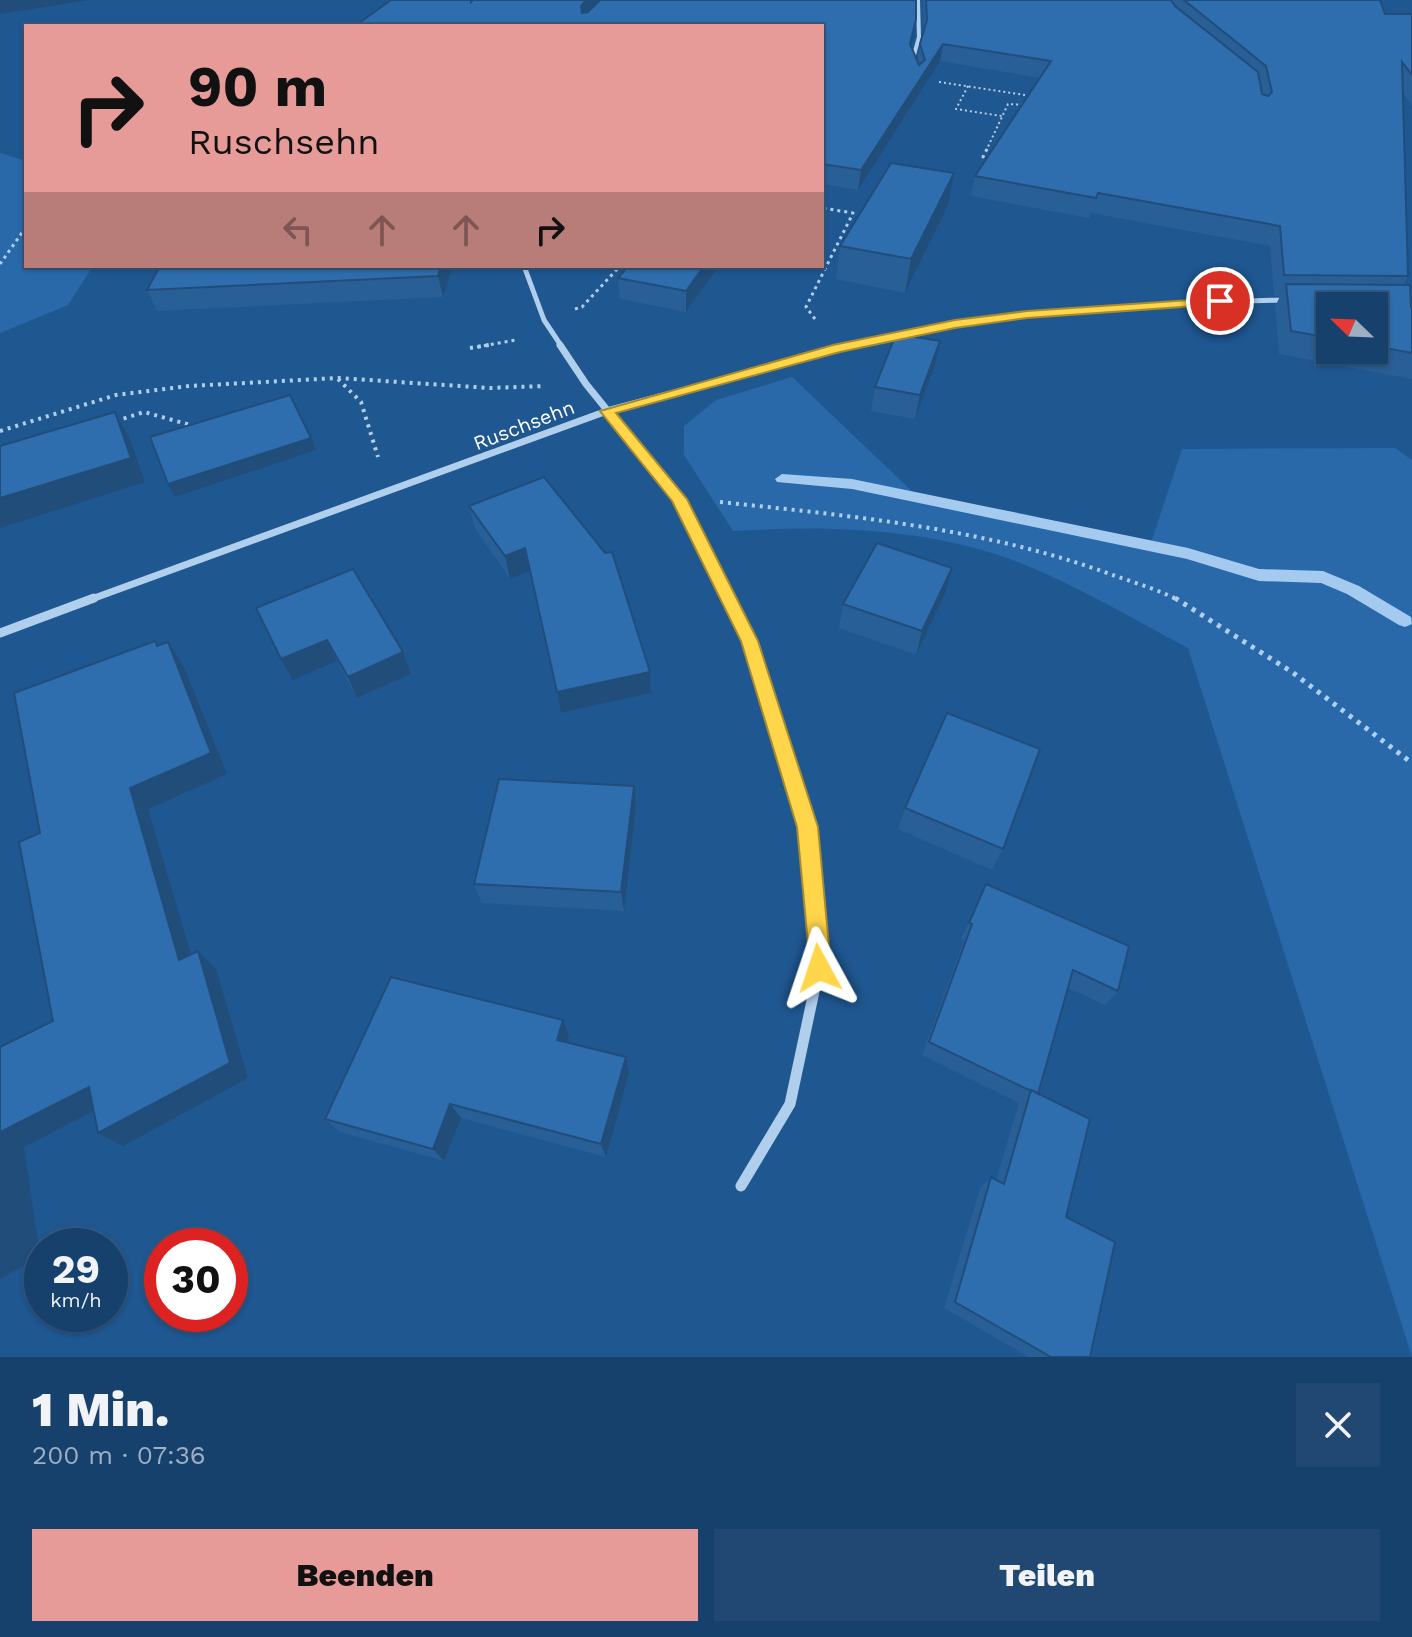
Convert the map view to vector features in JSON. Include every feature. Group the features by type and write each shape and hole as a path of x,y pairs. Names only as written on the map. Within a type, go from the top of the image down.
{"street":[{"path":"917,78 912,62 919,37 918,0"},
{"path":"525,268 544,320 586,384 679,499 749,641 807,827 819,968 790,1104 741,1186"},
{"name":"Ruschsehn","path":"0,633 607,411 838,348 955,324 1027,315 1193,302 1301,299"}],"path":[{"path":"917,78 1035,97"},
{"path":"968,86 956,109 1002,116"},
{"path":"993,162 983,157 1008,104 1031,105"},
{"path":"824,208 853,213 806,307 838,348"},
{"path":"0,264 24,230"},
{"path":"544,320 582,307 618,268"},
{"path":"470,348 553,333"},
{"path":"338,378 361,402 387,493"},
{"path":"0,431 116,395 189,386 338,378 490,388 586,384"},
{"path":"115,431 112,423 144,412 199,428"},
{"path":"679,499 777,505 892,520 1080,563 1174,598 1292,672 1412,763"}],"shaded area":[{"path":"0,153 24,160 24,268 92,268 68,305 0,333"},
{"path":"792,377 917,496 1027,514 1149,549 1182,449 1395,448 1412,460 1412,1357 1188,648 1061,581 1018,562 949,542 841,529 733,531 684,455 684,426 716,400"}],"building":[{"path":"391,0 586,0 581,6 582,13 588,12 600,0 916,0 916,19 910,44 919,65 925,60 920,44 927,20 926,0 1171,0 1258,72 1262,94 1268,96 1272,92 1266,66 1184,0 1380,0 1385,14 1412,14 1412,75 1402,62 1408,276 1284,275 1280,226 1098,193 1096,198 975,176 1051,61 943,44 861,170 824,164 824,24 358,24"},
{"path":"891,163 954,173 911,259 840,246"},
{"path":"159,268 440,268 438,276 147,290"},
{"path":"626,268 703,268 686,291 618,278"},
{"path":"1286,284 1410,285 1412,353 1388,349 1388,292 1316,292 1316,335 1291,331"},
{"path":"896,334 940,341 920,395 875,387"},
{"path":"290,395 311,438 168,484 150,437"},
{"path":"115,412 131,458 0,498 0,446"},
{"path":"544,477 605,553 612,552 650,672 557,692 525,548 505,556 469,506"},
{"path":"877,543 952,568 922,631 843,604"},
{"path":"353,569 403,652 348,677 327,640 281,659 256,608"},
{"path":"155,641 157,646 168,642 211,753 130,788 179,960 198,951 230,1063 98,1133 89,1087 0,1132 0,1047 53,1021 19,842 40,833 14,693"},
{"path":"947,713 1040,749 1003,849 905,808"},
{"path":"499,779 634,786 621,892 474,884"},
{"path":"986,884 1129,946 1118,991 1073,970 1038,1094 929,1042 972,924 969,923"},
{"path":"391,977 563,1020 557,1040 626,1057 601,1144 450,1104 433,1149 325,1119"},
{"path":"1031,1090 1090,1119 1066,1217 1115,1242 1090,1357 1051,1357 955,1302 991,1177 1004,1184"}],"waterway":[{"path":"782,479 852,484 1188,554 1259,575 1323,577 1353,590 1405,621"}],"route":[{"path":"819,968 807,827 749,641 679,499 607,411 838,348 955,324 1027,315 1220,301"}]}
